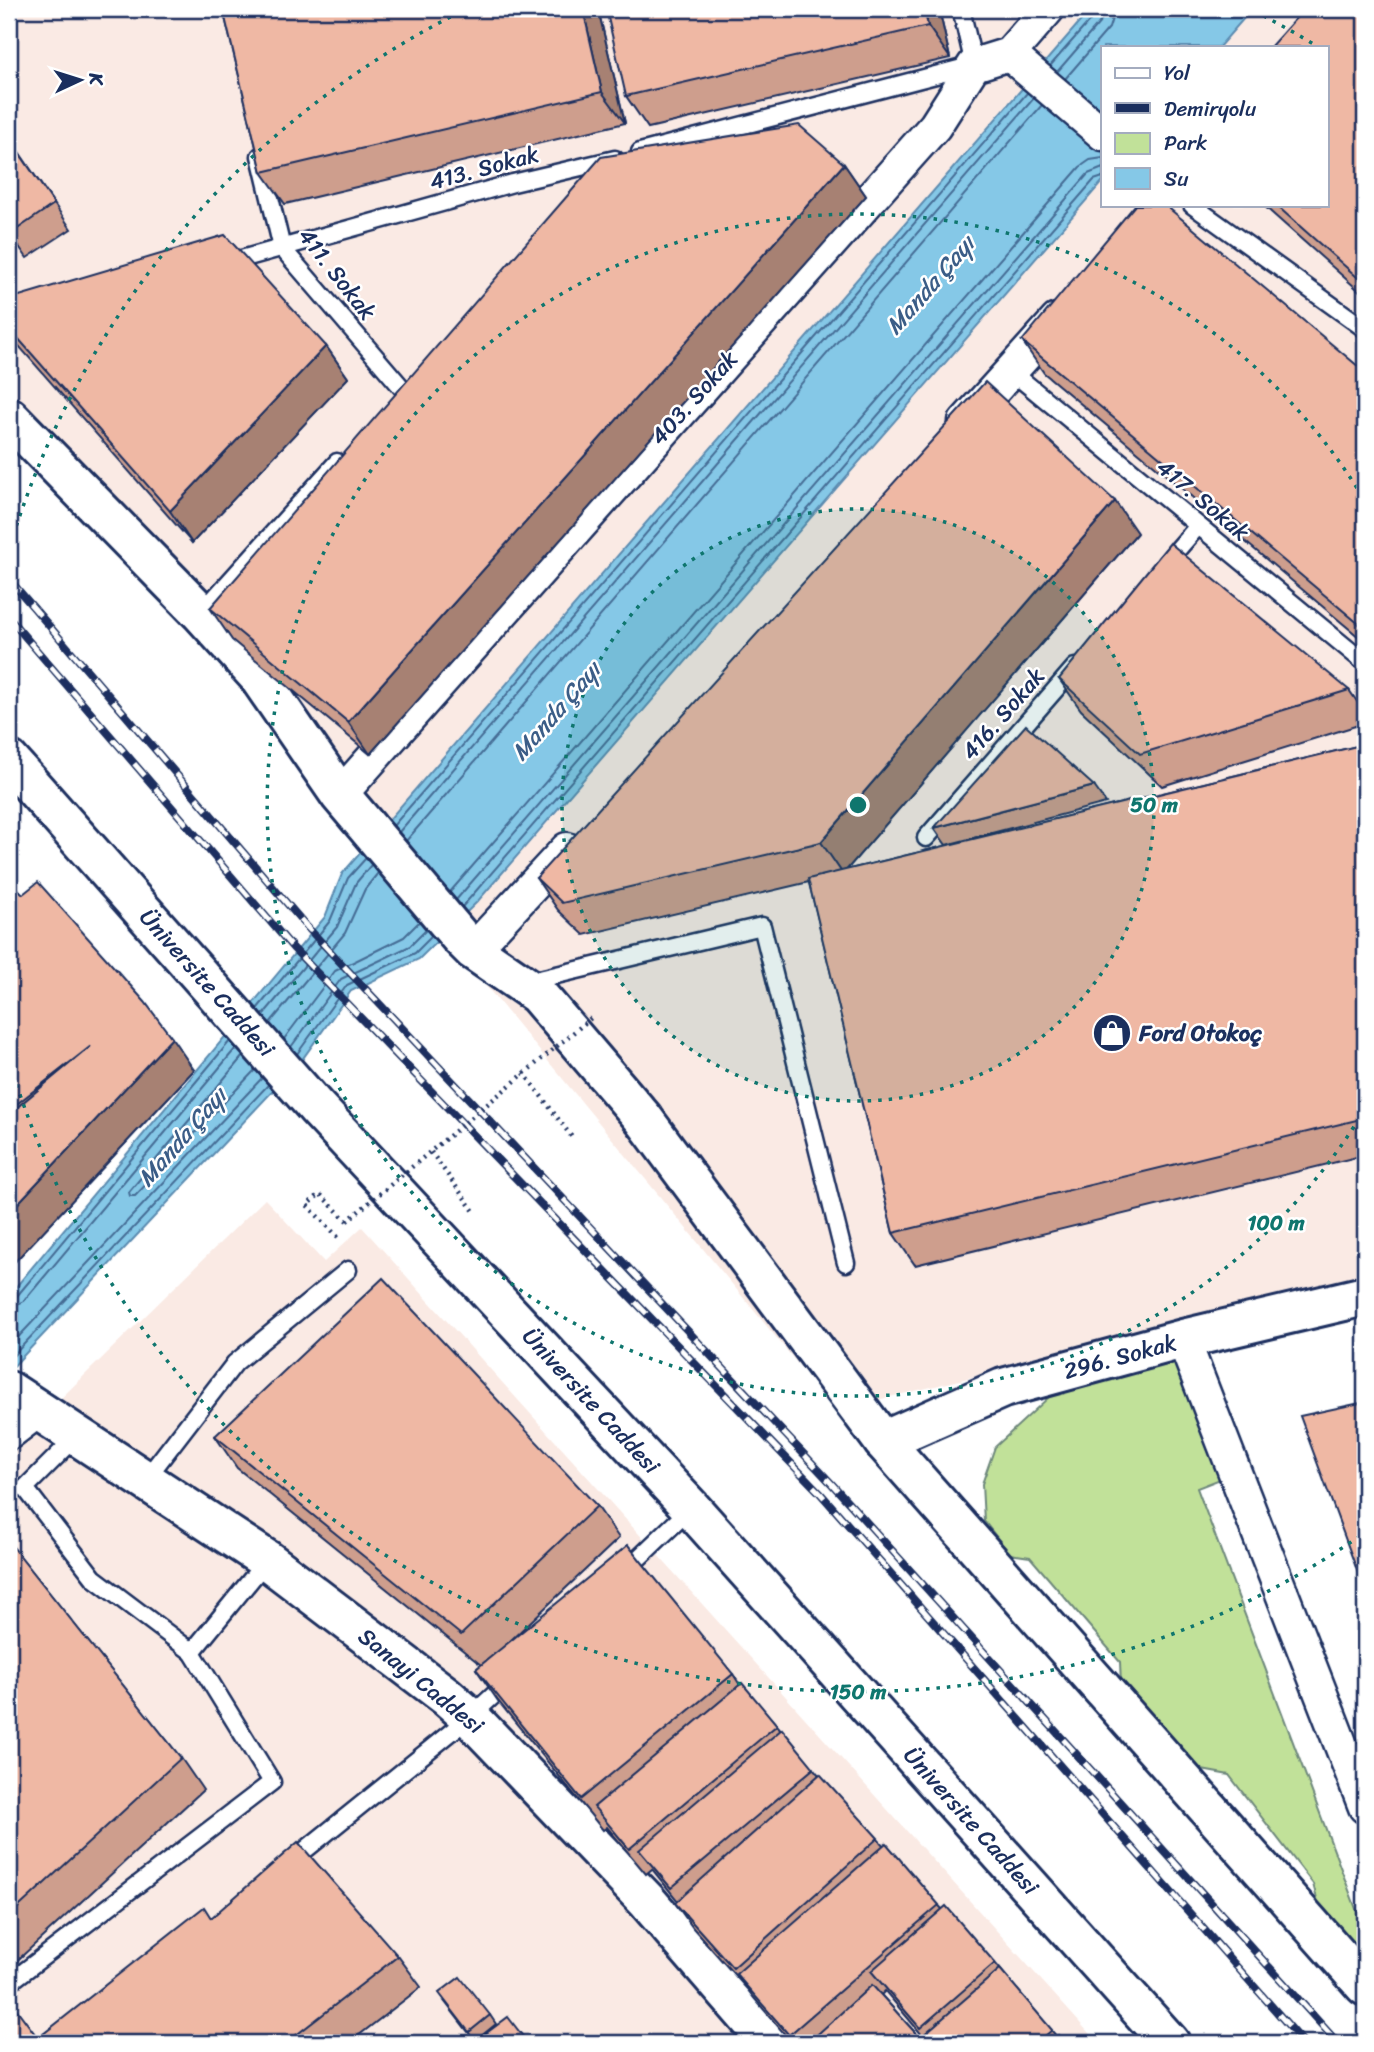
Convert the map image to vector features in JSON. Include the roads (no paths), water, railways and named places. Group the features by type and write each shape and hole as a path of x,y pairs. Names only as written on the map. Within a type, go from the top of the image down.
{"main road":[{"path":"9,417 201,613 258,676 340,795 467,943 537,994 643,1118 883,1441 1365,1986"},
{"name":"Üniversite Caddesi","path":"9,760 316,1107 691,1508 1170,2043"},
{"name":"296. Sokak","path":"883,1441 1003,1388 1183,1339 1365,1296"},
{"name":"Sanayi Caddesi","path":"21,1409 78,1435 267,1560 470,1717 648,1901 770,2043"}],"street":[{"path":"974,65 1009,54 1048,9"},
{"path":"1009,54 1101,132"},
{"name":"403. Sokak","path":"340,795 935,126 974,65"},
{"path":"946,443 1076,298"},
{"path":"467,943 586,828"},
{"path":"1183,1339 1365,1807"}],"lane":[{"path":"961,9 974,65"},
{"name":"413. Sokak","path":"215,266 513,183 596,164 974,65"},
{"name":"411. Sokak","path":"256,142 282,248 398,394 415,377"},
{"path":"578,185 596,164"},
{"path":"1193,206 1365,329"},
{"name":"417. Sokak","path":"1012,372 1365,663"},
{"path":"201,613 348,450"},
{"path":"1153,578 1198,526"},
{"name":"416. Sokak","path":"926,838 1089,651"},
{"path":"521,983 762,926 846,1263"},
{"path":"145,1480 235,1363 348,1270"},
{"path":"9,1983 272,1782 192,1652 94,1578 25,1488 78,1435"},
{"path":"611,1584 691,1508"},
{"path":"192,1652 267,1560"},
{"path":"277,1872 470,1717 520,1670"}],"water":[{"name":"Manda Çayı","path":"1091,9 1252,9 1220,46 1101,46 1101,183 477,902 419,959 351,991 301,1061 9,1371 9,1295 325,917 342,874"}],"railway":[{"path":"9,579 308,928 831,1483 1338,2043"},
{"path":"9,618 293,948 820,1493 1304,2043"}],"place":[{"name":"Ford Otokoç","path":"1112,1033"}]}
